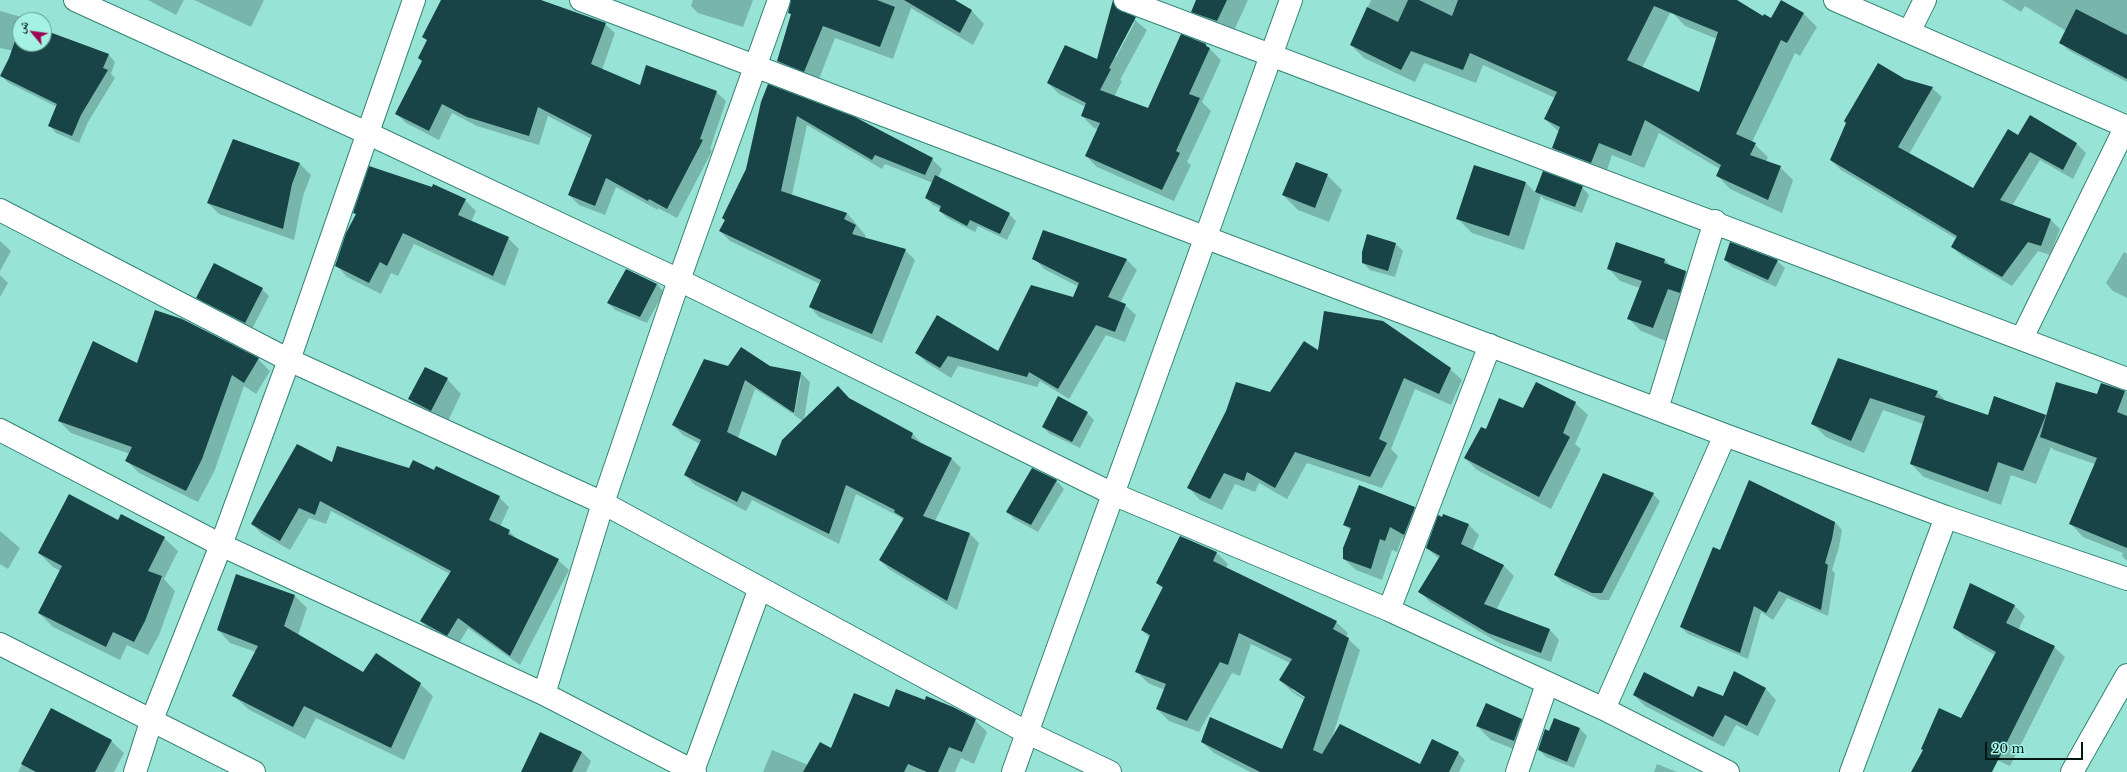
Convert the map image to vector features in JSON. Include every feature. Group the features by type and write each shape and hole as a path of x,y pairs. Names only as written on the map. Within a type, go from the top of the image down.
{"street":[{"path":"75,0 367,133 679,280 1113,494 1389,610 1604,709 1728,772"},
{"path":"135,772 151,722 221,545 289,360 414,0"},
{"path":"581,0 1725,435 1946,517 2127,579"},
{"path":"544,694 603,503 679,280 779,0"},
{"path":"1126,0 1715,221 2127,379"},
{"path":"1013,772 1026,732 1291,0"},
{"path":"1835,0 2127,126 2022,338"},
{"path":"1909,32 1925,0"},
{"path":"0,210 289,360 603,503 1026,732 1110,772"},
{"path":"1657,409 1715,221"},
{"path":"1389,610 1490,345"},
{"path":"0,430 221,545 544,694 694,772 760,588"},
{"path":"1604,709 1725,435"},
{"path":"1851,772 1946,517"},
{"path":"0,644 151,722 254,772"},
{"path":"2072,772 2127,674"},
{"path":"1517,772 1547,684"}],"building":[{"path":"441,0 541,0 606,23 591,64 640,85 646,65 717,91 700,139 703,140 667,209 649,199 648,201 606,178 595,206 568,195 592,135 538,107 529,136 467,117 442,104 429,131 395,114 422,61 418,58 427,40 422,37"},
{"path":"791,0 877,0 895,7 880,47 823,26 804,72 777,61 791,14 788,13"},
{"path":"904,0 955,0 972,10 960,33"},
{"path":"1113,0 1116,8 1136,17 1109,68 1111,69 1100,90 1148,108 1181,34 1206,44 1206,46 1210,48 1189,94 1200,98 1176,151 1180,153 1162,190 1085,156 1100,123 1081,116 1086,103 1047,83 1065,45 1097,59"},
{"path":"1196,0 1227,0 1217,21 1191,12"},
{"path":"1408,0 1419,0 1452,16 1458,0 1737,0 1763,16 1764,14 1771,18 1781,0 1804,13 1787,43 1781,40 1736,134 1756,143 1750,155 1781,166 1768,200 1716,176 1721,165 1645,120 1631,156 1599,143 1591,163 1552,148 1560,127 1544,119 1557,92 1470,53 1463,70 1411,51 1401,70 1350,45 1367,7 1398,22","holes":["1654,6 1718,32 1699,92 1627,60"]},
{"path":"2076,9 2127,35 2127,79 2059,43"},
{"path":"52,33 109,54 103,68 108,70 81,115 72,136 48,126 57,104 0,76 12,50 12,52 52,52"},
{"path":"1878,63 1905,79 1933,87 1898,147 1973,188 2008,129 2018,135 2030,115 2077,143 2063,170 2030,152 2000,200 2051,219 2041,246 2028,242 2002,277 1951,247 1957,236 1830,160 1846,123 1844,121"},
{"path":"768,84 855,117 933,158 925,175 875,155 872,160 797,116 781,191 847,213 844,219 856,225 852,234 906,249 872,334 809,307 821,280 719,231 725,220 722,218 746,169 761,102"},
{"path":"233,139 300,163 292,184 283,229 207,203"},
{"path":"1296,162 1328,174 1315,208 1282,195"},
{"path":"1474,165 1526,182 1509,236 1456,219"},
{"path":"369,166 432,187 433,184 466,199 458,215 509,237 493,276 403,233 387,266 380,262 369,283 335,266 346,233 356,214 353,213"},
{"path":"1543,171 1583,186 1575,207 1535,192"},
{"path":"935,175 1010,213 1000,234 970,220 967,226 939,211 941,206 925,198"},
{"path":"1043,230 1127,259 1108,297 1126,304 1115,332 1096,325 1058,389 1029,372 1027,377 948,356 940,368 915,353 937,315 998,351 1031,285 1073,297 1079,283 1032,259"},
{"path":"1367,234 1396,243 1388,271 1362,263 1362,252"},
{"path":"1616,242 1665,259 1664,263 1686,271 1680,293 1668,289 1653,328 1627,319 1642,281 1607,269"},
{"path":"1730,242 1778,260 1768,280 1724,260"},
{"path":"214,263 263,288 245,323 196,298"},
{"path":"626,269 657,284 640,317 607,303"},
{"path":"155,310 182,319 259,358 244,383 232,375 202,459 186,491 125,461 132,447 58,421 93,341 137,363"},
{"path":"1324,311 1383,321 1451,368 1439,394 1404,378 1379,439 1387,443 1370,477 1295,452 1275,488 1247,472 1244,481 1224,473 1210,499 1187,488 1226,411 1236,382 1270,392 1304,341 1318,350"},
{"path":"741,347 770,366 801,372 794,413 745,380 727,432 776,456 782,440 838,386 849,398 913,433 911,438 952,458 923,516 970,533 947,601 879,560 904,518 894,512 895,510 846,485 829,534 742,491 737,502 684,475 701,440 672,425 704,359 728,366"},
{"path":"1838,358 1938,391 1935,397 1988,415 1994,396 2046,415 2023,471 1998,462 1988,492 1910,464 1925,416 1870,398 1851,441 1811,424"},
{"path":"425,367 448,378 431,411 408,399"},
{"path":"1536,382 1576,402 1563,433 1570,437 1539,497 1464,458 1481,427 1486,429 1499,398 1523,408"},
{"path":"2056,382 2097,394 2101,383 2125,391 2117,412 2127,416 2127,548 2069,524 2097,458 2040,437"},
{"path":"1058,396 1088,412 1072,442 1042,427"},
{"path":"297,444 332,462 337,446 409,468 413,460 434,470 436,466 500,496 489,520 510,530 508,534 559,559 510,656 458,618 447,636 420,621 451,571 320,501 315,515 299,508 280,541 251,524"},
{"path":"1032,468 1057,480 1031,525 1006,512"},
{"path":"1603,473 1654,493 1602,593 1592,593 1554,575"},
{"path":"1749,480 1835,522 1825,563 1828,565 1821,610 1779,591 1766,613 1754,606 1740,653 1680,627 1713,547 1720,550"},
{"path":"1359,485 1415,507 1404,535 1390,527 1385,541 1380,539 1371,569 1343,559 1343,548 1351,528 1343,525"},
{"path":"69,494 118,520 121,514 165,537 148,571 162,576 145,621 134,642 113,632 106,647 38,613 62,566 38,553"},
{"path":"1443,514 1469,524 1461,544 1504,565 1484,604 1550,629 1541,653 1488,633 1418,592 1440,556 1426,548 1438,515 1442,517"},
{"path":"1180,536 1217,552 1213,561 1337,621 1333,629 1349,638 1313,750 1322,754 1340,724 1420,764 1432,739 1459,752 1449,772 1260,772 1201,742 1210,717 1282,749 1305,697 1279,680 1292,659 1239,633 1228,665 1220,662 1187,721 1156,709 1166,684 1135,672 1150,635 1141,630 1163,587 1156,583"},
{"path":"236,574 295,595 284,626 363,672 376,653 421,683 391,748 304,706 293,727 232,696 258,646 217,630"},
{"path":"1970,583 2015,605 2006,623 2055,646 1992,772 1911,772 1923,750 1921,749 1939,708 1961,718 1996,652 1953,628"},
{"path":"1734,671 1766,688 1747,726 1725,715 1713,737 1633,695 1644,672 1693,697 1698,686 1723,696"},
{"path":"896,689 925,700 926,696 953,707 976,719 962,752 949,747 938,772 927,772 908,764 904,772 803,772 820,742 831,748 854,693 889,707"},
{"path":"1486,703 1522,719 1514,741 1476,726"},
{"path":"51,708 112,740 95,772 36,772 21,764"},
{"path":"1554,718 1580,728 1567,762 1538,750 1545,729 1549,731"},
{"path":"540,732 582,752 572,772 521,772"}]}
